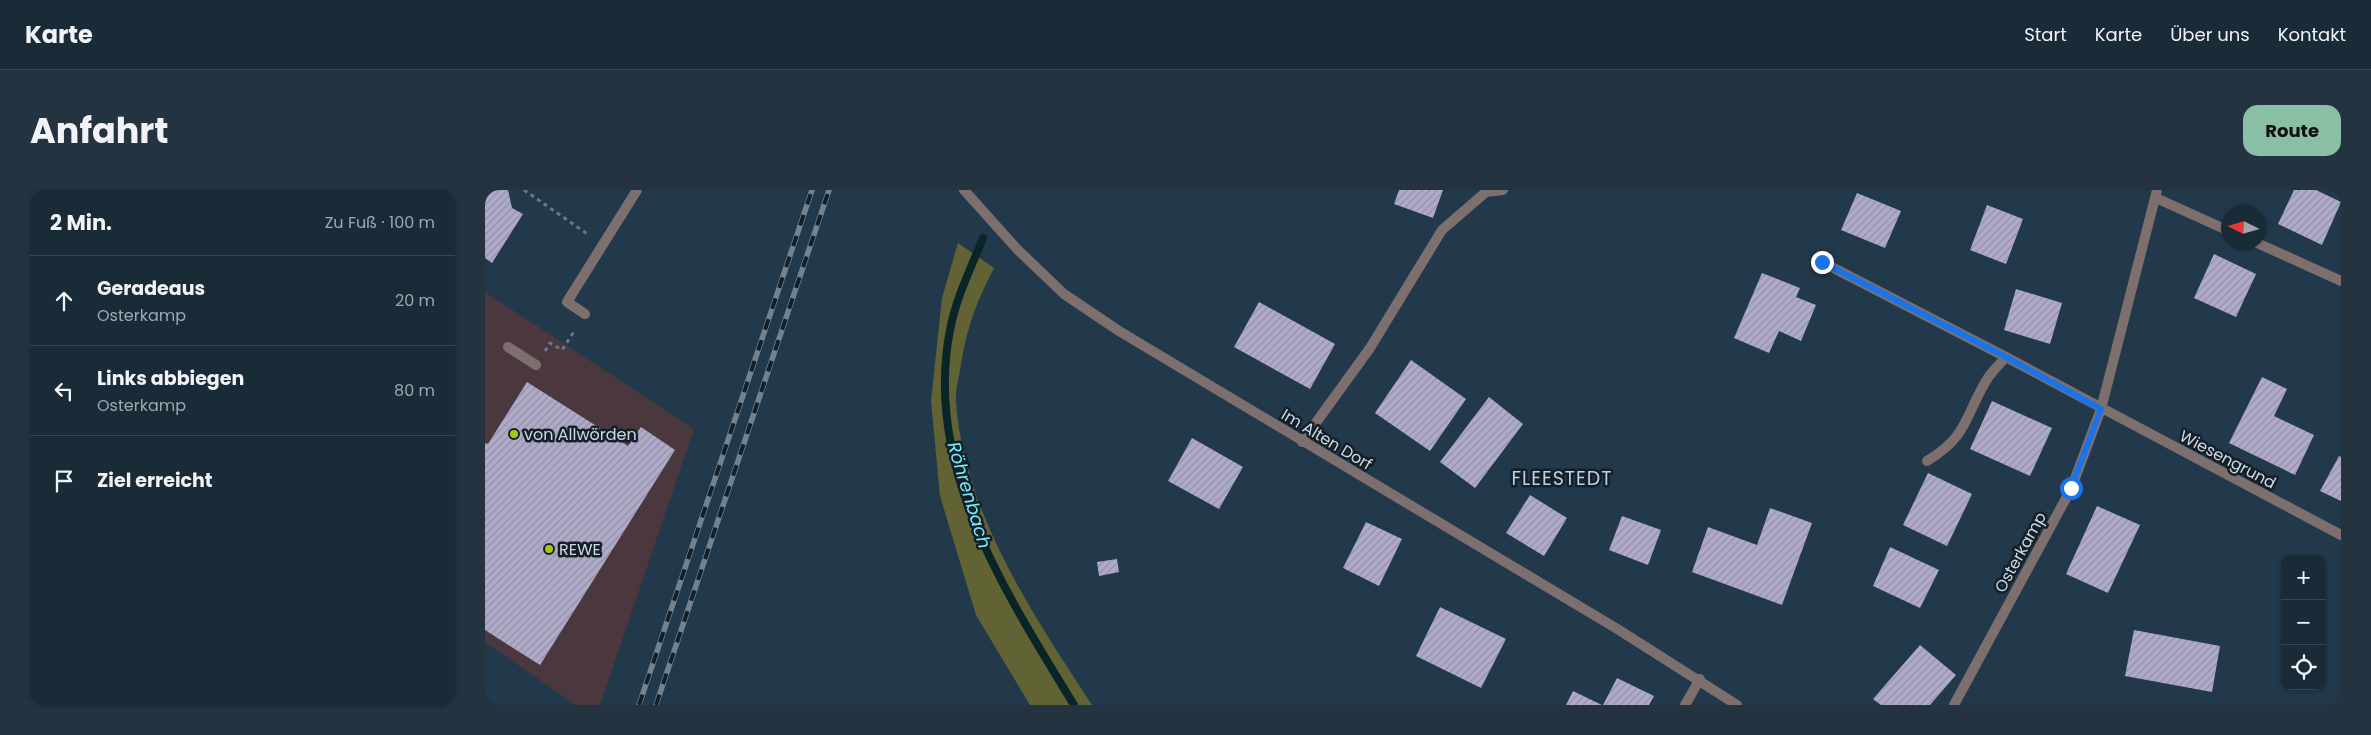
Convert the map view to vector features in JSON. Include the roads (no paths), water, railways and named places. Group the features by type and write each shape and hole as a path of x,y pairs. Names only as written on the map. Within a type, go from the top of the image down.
{"street":[{"path":"585,314 567,302 637,190"},
{"name":"Im Alten Dorf","path":"964,190 1017,249 1064,294 1119,331 1700,679 1737,705"},
{"path":"1302,442 1369,348 1442,230 1486,192 1503,190"},
{"path":"2156,194 2221,226"},
{"name":"Osterkamp","path":"1953,705 2071,488 2101,409 2156,194"},
{"path":"2266,247 2341,282"},
{"path":"1822,262 2006,357 2101,409"},
{"path":"507,347 536,365"},
{"path":"1927,461 1951,443 1964,429 1987,379 2006,357"},
{"name":"Wiesengrund","path":"2101,409 2341,535"},
{"path":"1685,705 1700,679"}],"waterway":[{"name":"Röhrenbach","path":"983,238 960,295 950,330 945,381 948,431 959,480 976,527 1022,619 1074,705"}],"railway":[{"path":"639,705 812,190"},
{"path":"656,705 829,190"}],"place":[{"name":"von Allwörden","path":"514,434"},
{"name":"REWE","path":"549,549"}],"district":[{"name":"FLEESTEDT","path":"1562,478"}]}
